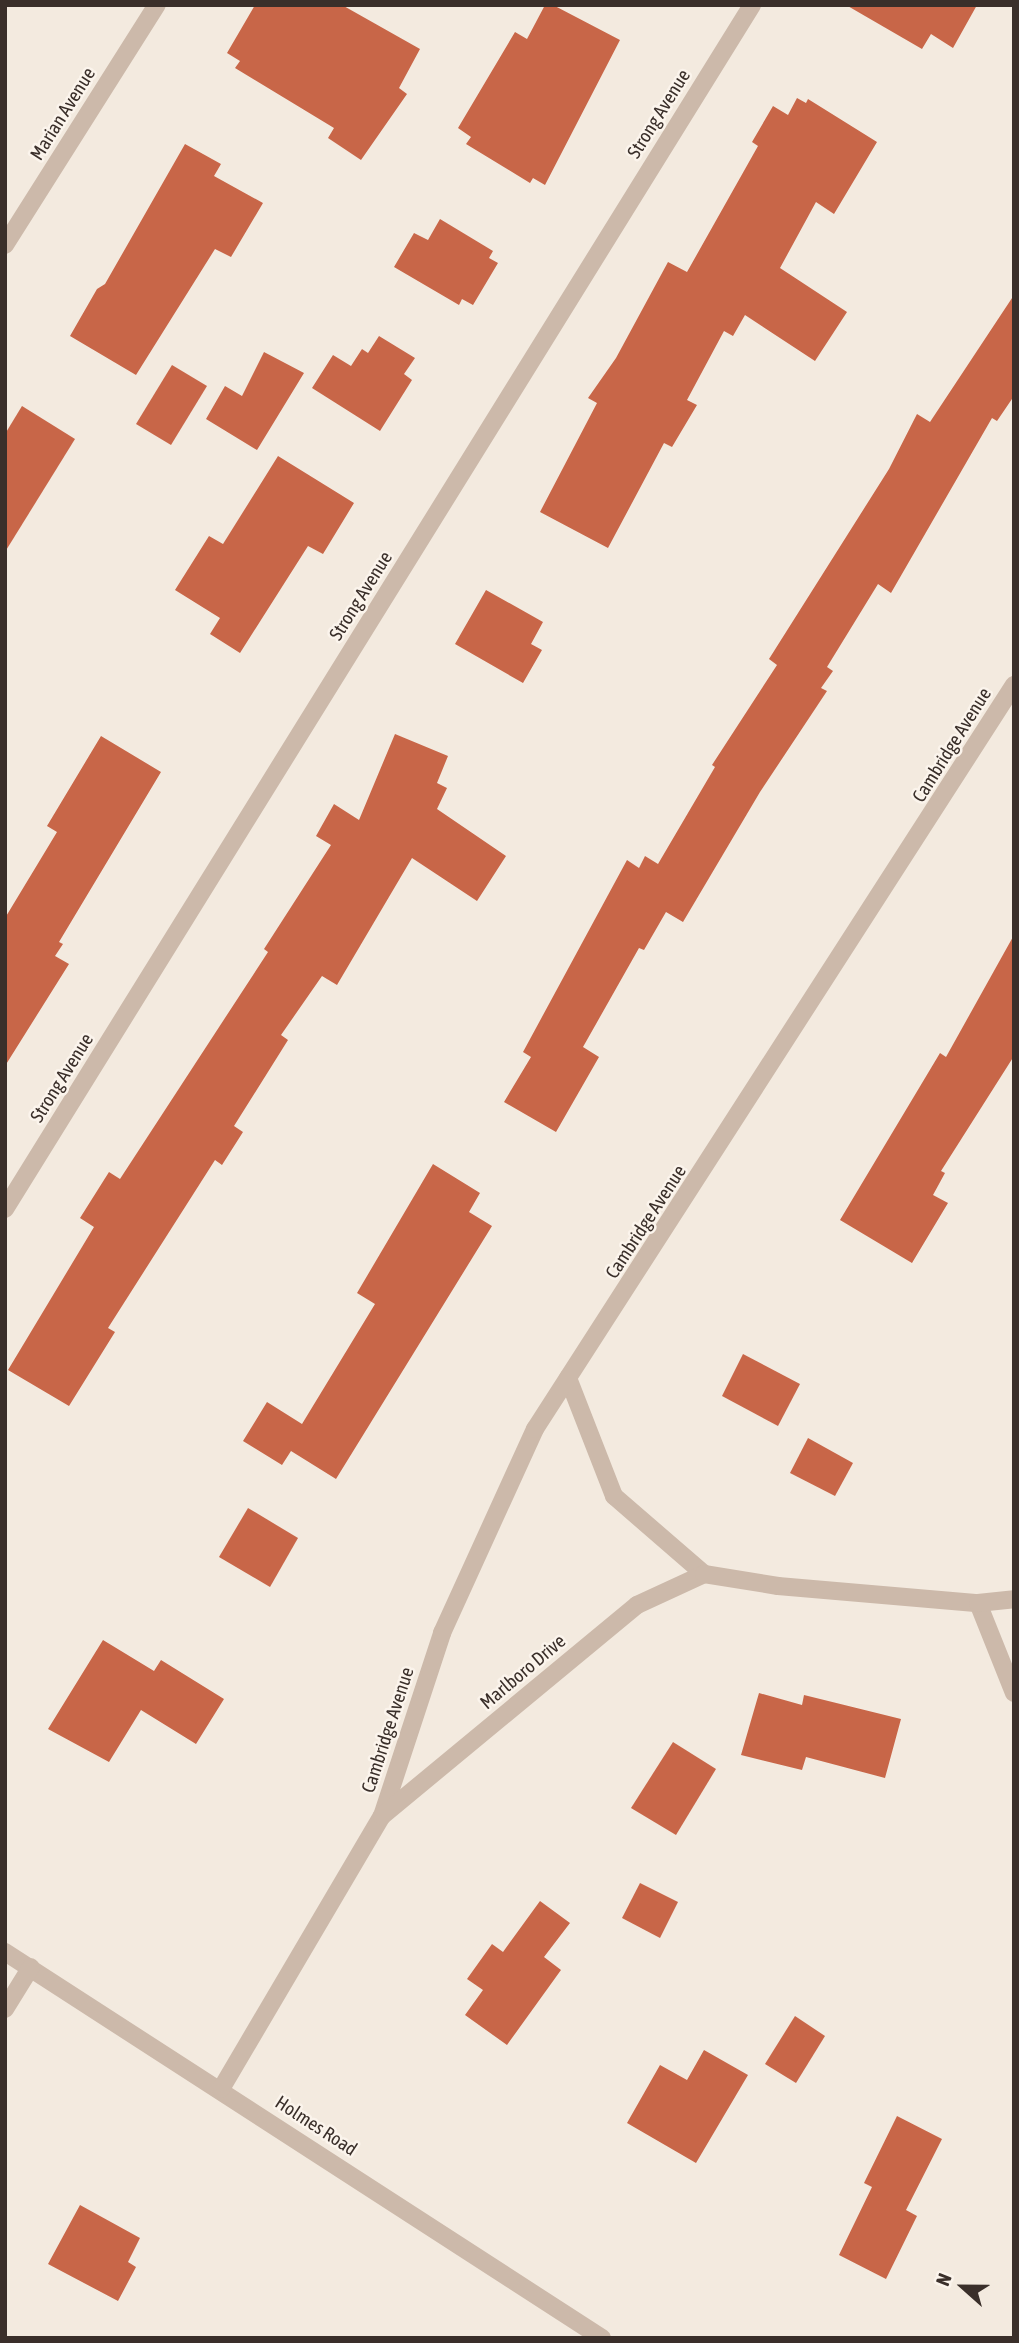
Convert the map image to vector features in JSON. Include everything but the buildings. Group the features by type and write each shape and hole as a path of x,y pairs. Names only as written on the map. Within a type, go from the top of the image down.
{"street":[{"name":"Marian Avenue","path":"5,245 156,5"},
{"name":"Strong Avenue","path":"5,1209 752,5"},
{"name":"Cambridge Avenue","path":"382,1816 442,1633 535,1429 1014,685"},
{"path":"568,1378 614,1496 704,1574 778,1586 978,1603 1014,1599"},
{"name":"Marlboro Drive","path":"221,2089 382,1816 637,1605 704,1574"},
{"path":"978,1603 1014,1693"},
{"name":"Holmes Road","path":"5,1952 603,2338"},
{"path":"5,2009 31,1968"}]}
